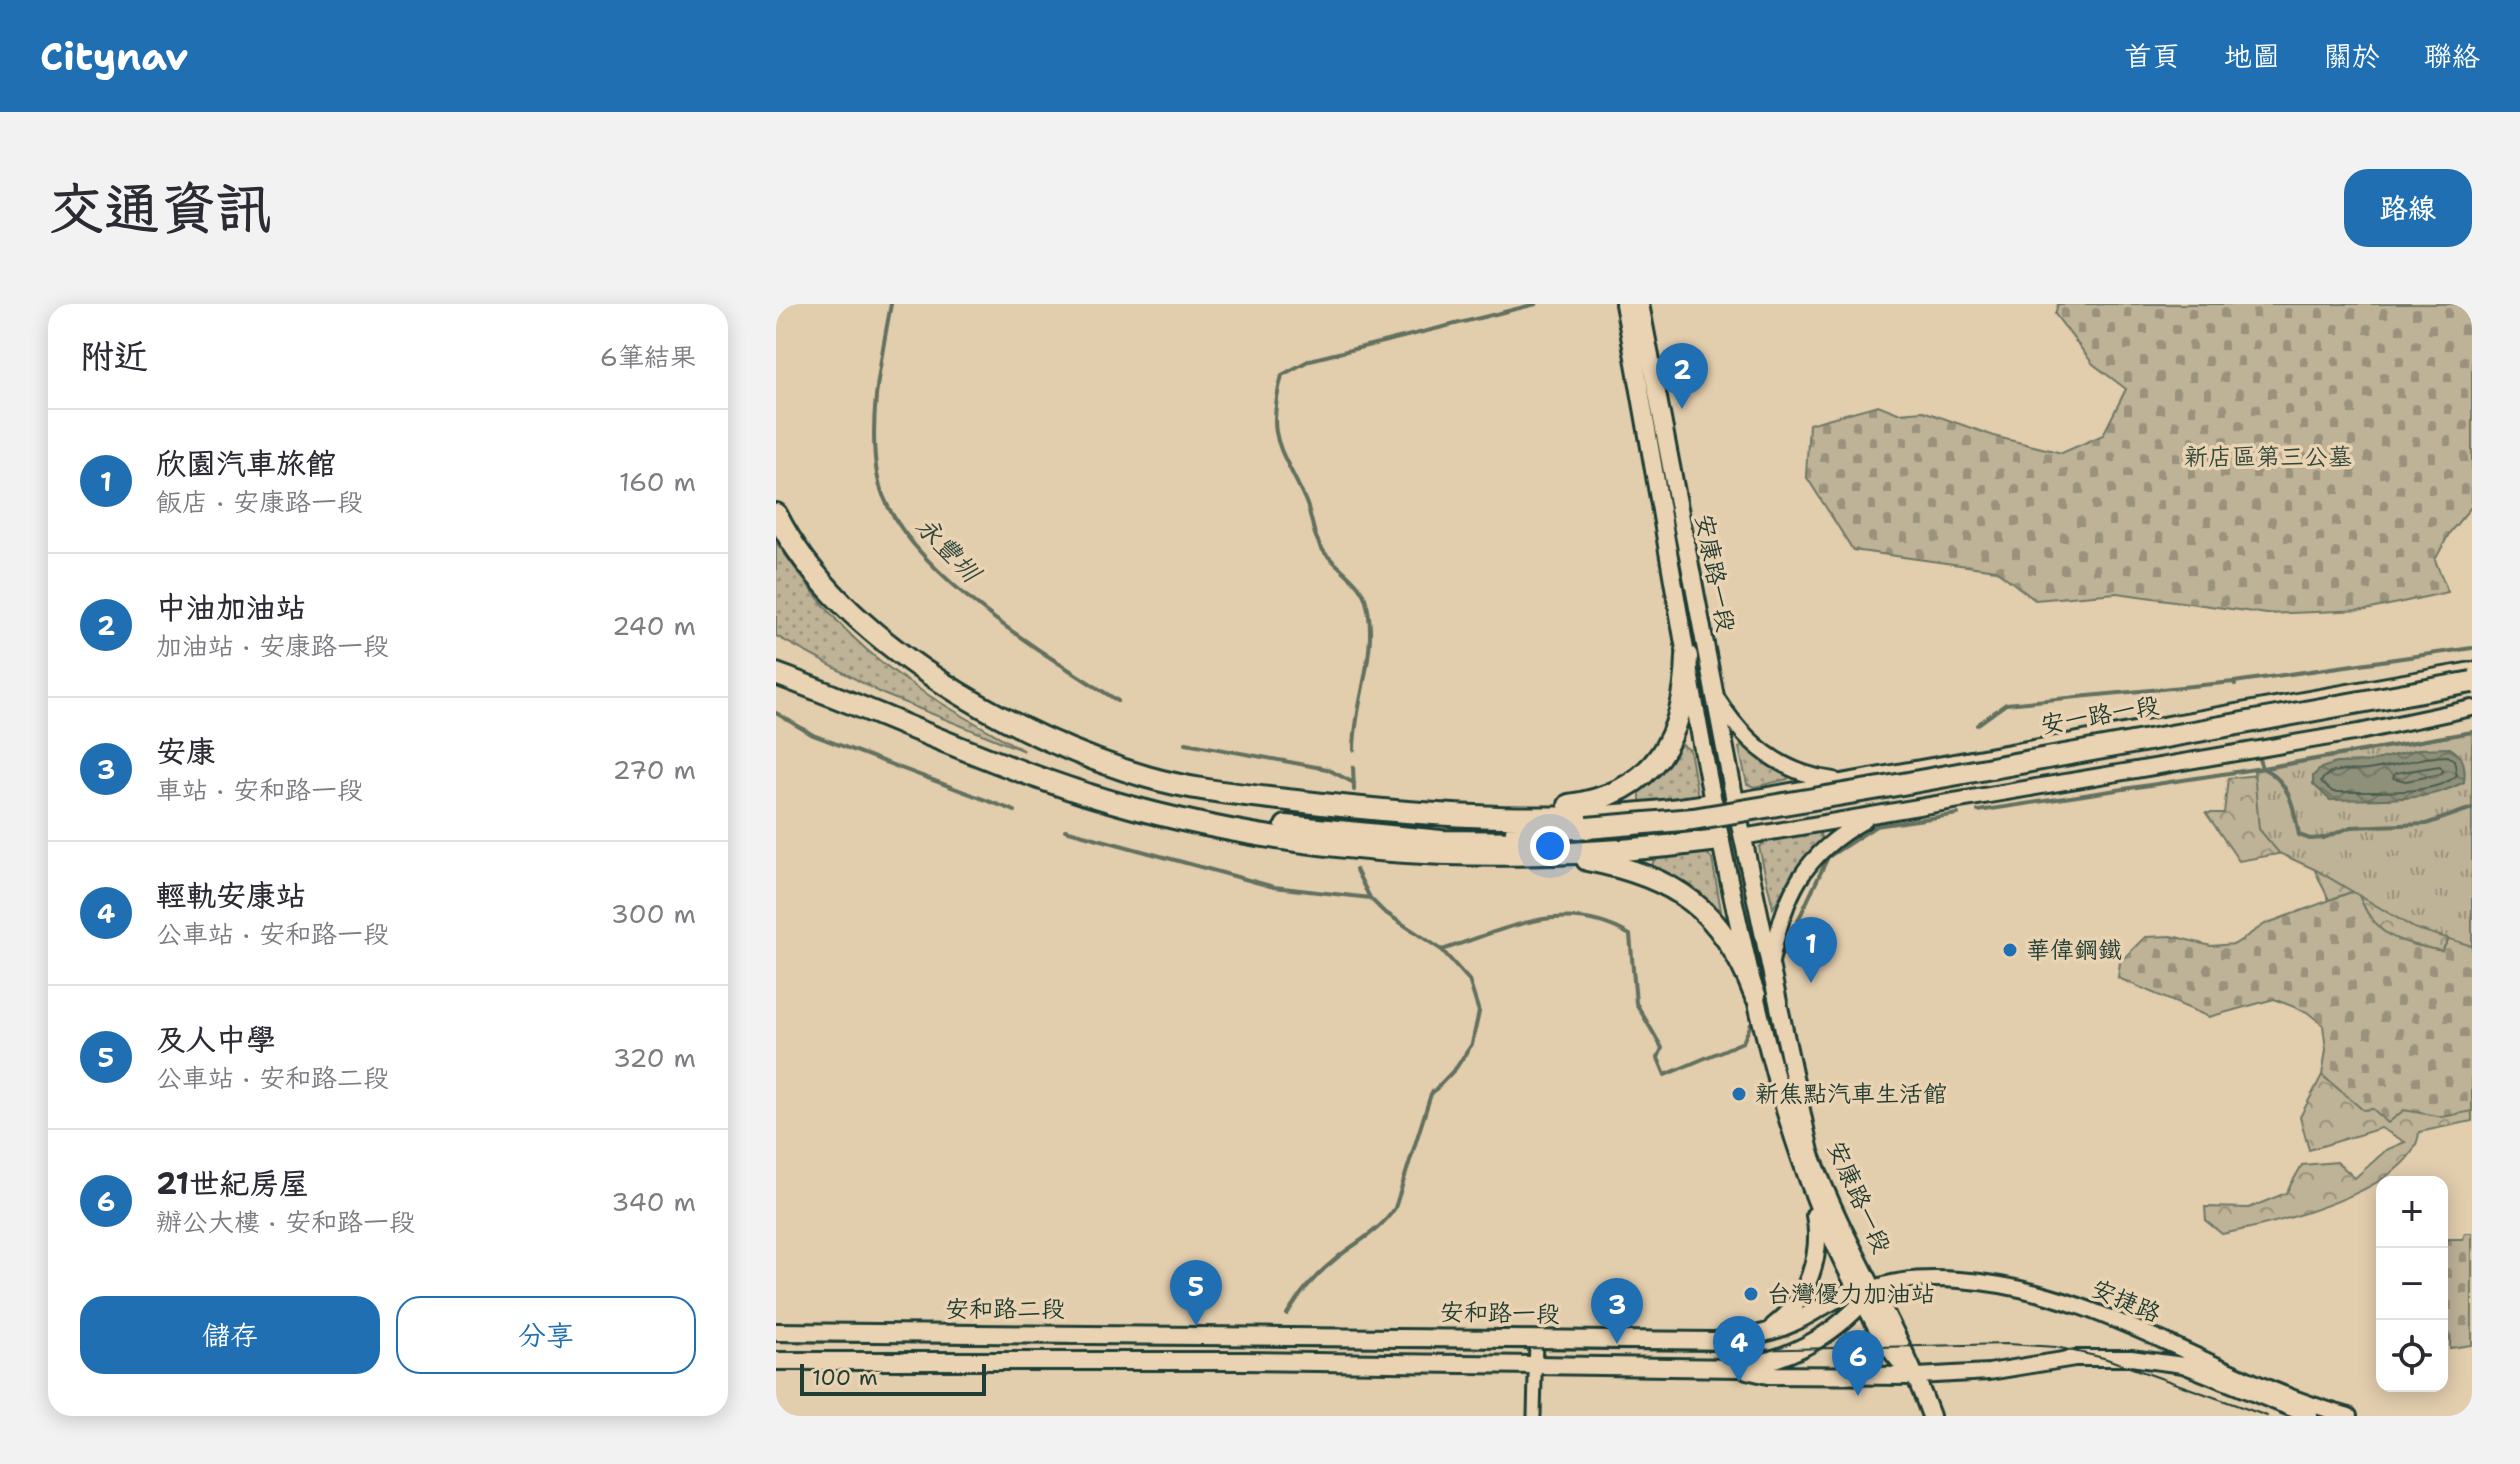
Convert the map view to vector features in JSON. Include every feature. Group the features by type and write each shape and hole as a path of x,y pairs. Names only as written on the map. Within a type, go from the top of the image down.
{"highway":[{"path":"777,516 831,589 864,623 950,688 1042,739 1151,778 1184,795 1320,817 1460,830 1588,834 1880,788 2472,682"},
{"path":"1489,816 1606,797 1641,778 1662,755 1678,721 1687,656"},
{"path":"776,665 816,688"},
{"path":"776,674 986,760 1139,809 1260,835 1391,852 1467,857 1578,858 1637,872 1689,897 1715,920 1731,943 1755,995"},
{"path":"1139,809 1179,809 1275,825 1441,841 1708,829 2472,695"},
{"path":"1151,778 1340,806 1489,816 1619,813 1712,804"},
{"path":"1547,856 1719,840"}],"main road":[{"name":"安康路一段","path":"1624,304 1712,804 1755,995 1810,1193 1865,1293"},
{"name":"安康路一段","path":"1640,304 1742,837 1810,1152 1865,1293 1895,1360 1917,1376"},
{"path":"1712,804 1735,801"},
{"path":"1719,840 1742,837"},
{"path":"1764,1333 1786,1317 1810,1276 1816,1240 1810,1193"},
{"path":"1739,1368 1806,1347 1838,1328 1865,1293"},
{"name":"安和路一段","path":"1234,1335 1713,1341 1764,1333 1865,1293"},
{"name":"安和路二段","path":"776,1332 1234,1335"},
{"path":"832,1332 832,1362"},
{"path":"776,1361 1536,1365 1739,1368 1768,1375 1917,1376 1931,1416"}],"street":[{"name":"安一路一段","path":"1735,801 1980,760 2472,670"},
{"path":"1714,694 1731,721 1767,755 1806,775 1851,781"},
{"path":"1742,837 2359,732 2472,708"},
{"path":"1959,763 1965,799"},
{"path":"1769,971 1784,908 1804,869 1835,838 1875,814"},
{"name":"安捷路","path":"1865,1293 1895,1281 1940,1279 2021,1287 2098,1311 2310,1416"},
{"path":"1534,1416 1536,1338"},
{"name":"安捷路","path":"1917,1376 1989,1372 2104,1356 2219,1372 2349,1416"}],"green space":[{"name":"新店區第三公墓","path":"2058,304 2472,304 2472,506 2450,532 2435,560 2448,592 2366,610 2267,614 2117,593 2035,600 1996,570 1853,550 1806,476 1809,424 1878,405 1898,413 1923,411 1997,437 2062,453 2103,435 2126,389 2093,364 2055,314"},
{"path":"776,542 813,592 873,655 935,699 1024,751 883,694 776,636"},
{"path":"2472,733 2472,946 2414,928 2316,870 2279,853 2259,829 2254,771"},
{"path":"1681,744 1690,750 1698,797 1644,804 1640,801 1640,791 1658,775"},
{"path":"1744,744 1787,774 1788,779 1754,787 1747,784 1739,748"},
{"path":"2277,773 2452,933 2442,951 2411,944 2388,934 2370,918 2357,890 2329,900 2305,849 2239,861 2206,813 2224,813 2228,778"},
{"path":"1819,832 1823,841 1799,864 1773,908 1759,847 1766,841"},
{"path":"1704,850 1712,859 1721,910 1680,880 1652,865 1655,858"},
{"path":"2357,890 2370,918 2379,927 2411,944 2442,951 2452,933 2472,928 2472,1111 2443,1117 2404,1110 2388,1123 2373,1109 2363,1110 2322,1075 2326,1050 2323,1025 2307,1012 2274,999 2209,1017 2118,978 2120,962 2145,937 2172,936 2211,946 2235,944 2265,924"},
{"path":"2322,1075 2363,1109 2445,1113 2472,1111 2472,1121 2419,1132 2411,1153 2393,1171 2385,1176 2376,1176 2376,1182 2368,1187 2304,1213 2222,1234 2206,1221 2205,1207 2249,1208 2286,1193 2302,1165 2337,1162 2355,1178 2386,1150 2405,1142 2381,1128 2309,1150 2300,1117"},
{"path":"2465,1233 2472,1233 2472,1345 2450,1348 2448,1239 2463,1239"}],"water":[{"path":"2450,748 2463,762 2464,782 2433,794 2330,800 2313,784 2313,776 2321,768 2336,763 2368,762 2418,749"}],"waterway":[{"name":"永豐圳","path":"891,304 877,389 874,432 877,474 889,508 911,541 976,604 1052,659 1118,701"},
{"path":"1354,750 1369,654 1369,617 1365,598 1358,586 1321,547 1306,502 1278,442 1275,415 1282,375 1310,360 1536,304"},
{"path":"2234,682 2472,648"},
{"path":"1977,725 2006,704 2234,682 2235,685"},
{"path":"776,713 813,735 1015,811"},
{"path":"2257,753 2262,768 2472,732"},
{"name":"永豐圳","path":"1186,743 1327,769 1354,783"},
{"name":"永豐圳","path":"1353,767 1354,790"},
{"path":"1978,811 2262,768 2284,787 2299,835 2310,839 2324,838 2351,827 2426,824 2472,808"},
{"path":"1778,963 1828,857 1876,826 1958,814"},
{"path":"1065,830 1274,887 1370,898"},
{"path":"1287,1314 1317,1276 1376,1229 1395,1208 1431,1094 1456,1068 1472,1044 1479,1012 1469,980 1442,950 1383,911 1370,898 1356,870"},
{"path":"1442,950 1513,926 1560,918 1583,918 1630,935 1636,1003 1662,1048 1658,1058 1665,1075 1743,1042 1753,1020"}],"tram line":[{"path":"776,1342 1748,1350 2008,1344 2056,1347 2104,1358 2267,1416"}],"place":[{"name":"中油加油站","path":"1682,409"},
{"name":"華偉鋼鐵","path":"2010,950"},
{"name":"欣園汽車旅館","path":"1811,983"},
{"name":"新焦點汽車生活館","path":"1739,1094"},
{"name":"台灣優力加油站","path":"1751,1294"},
{"name":"及人中學","path":"1196,1326"},
{"name":"安康","path":"1617,1344"},
{"name":"輕軌安康站","path":"1739,1382"},
{"name":"21世紀房屋","path":"1858,1396"}]}
